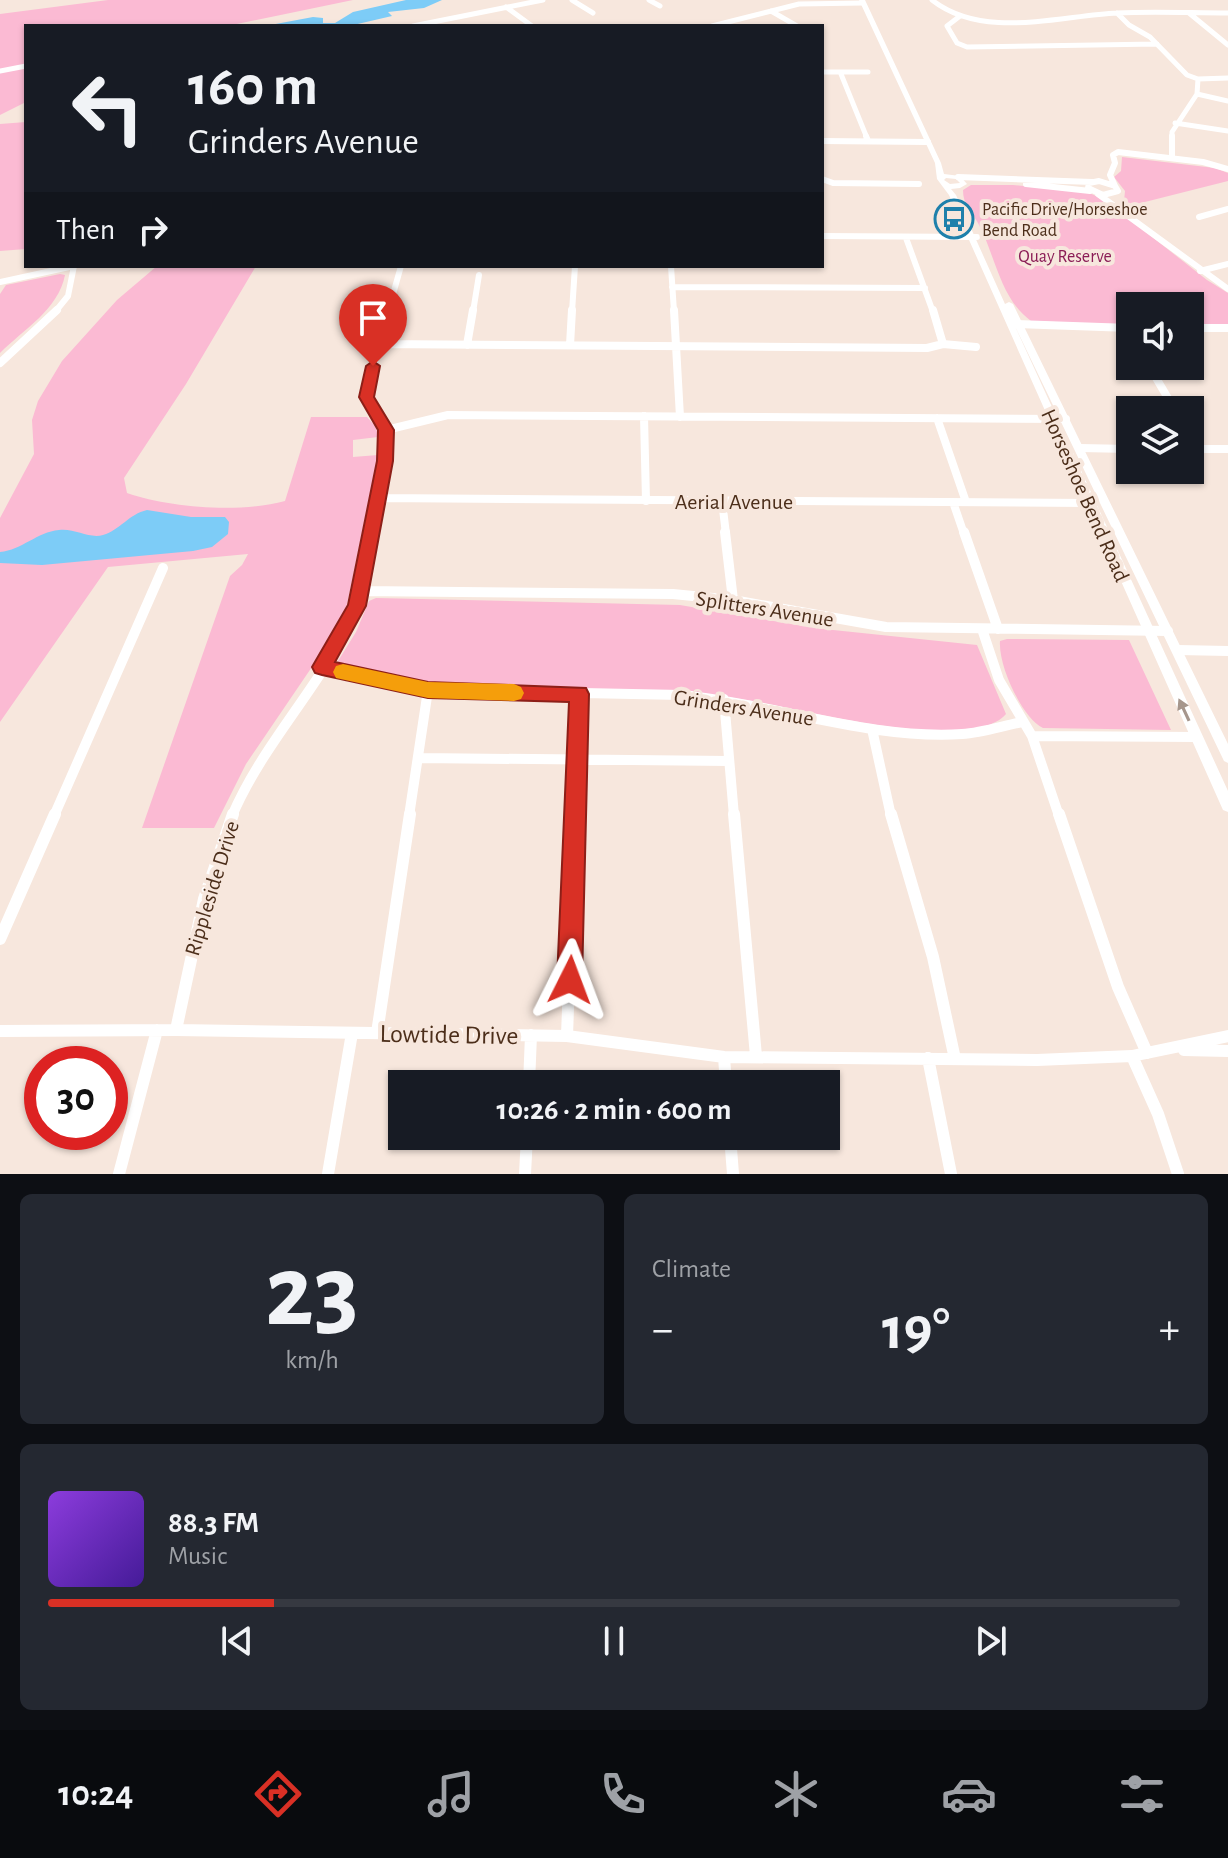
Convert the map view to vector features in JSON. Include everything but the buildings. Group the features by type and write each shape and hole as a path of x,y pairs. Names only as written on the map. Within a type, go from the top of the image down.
{"street":[{"path":"423,24 543,0"},
{"path":"572,0 593,13"},
{"path":"649,0 660,6"},
{"path":"932,0 940,8 960,16 992,20 1044,20 1117,13 1228,13"},
{"path":"720,24 812,2 862,1"},
{"name":"Horseshoe Bend Road","path":"862,1 938,163 942,181 974,237 1066,419 1228,757"},
{"path":"506,7 529,24"},
{"path":"771,11 794,24"},
{"path":"1117,13 1157,44 1187,75 1198,79 1228,78"},
{"path":"1189,13 1228,45"},
{"path":"960,16 947,26 957,43 967,47 1157,44"},
{"path":"0,71 24,66"},
{"path":"824,72 868,72"},
{"path":"841,74 868,141"},
{"path":"1172,158 1175,123 1197,94 1198,79"},
{"path":"1197,94 1228,101"},
{"path":"1175,123 1228,131"},
{"path":"824,141 928,142"},
{"path":"1090,191 1088,184 1111,171 1115,163 1113,155 1118,152 1226,166"},
{"name":"Horseshoe Bend Road","path":"938,163 957,176 962,185 959,201 974,237"},
{"path":"1111,171 1117,200 1123,209"},
{"path":"942,181 957,176 1094,181 1116,189"},
{"path":"824,180 919,184"},
{"path":"942,181 962,185 1023,184 1098,194 1123,209 1200,271 1228,289"},
{"path":"1098,194 1116,189"},
{"path":"1199,217 1228,209"},
{"path":"824,236 974,237"},
{"path":"906,238 943,344"},
{"path":"1200,271 1228,264"},
{"path":"0,282 65,268"},
{"path":"0,363 62,304 73,285 74,268"},
{"path":"400,268 367,397 386,430 448,415 1066,419"},
{"path":"570,345 575,268"},
{"path":"671,268 680,417"},
{"path":"467,345 479,275"},
{"path":"672,287 925,288"},
{"path":"1016,325 1116,329"},
{"name":"Horseshoe Bend Road","path":"1016,325 1051,419 1228,806"},
{"path":"1204,329 1227,330"},
{"path":"379,344 927,348 943,344 976,347"},
{"path":"644,416 646,501"},
{"path":"937,418 966,502"},
{"name":"Rippleside Drive","path":"176,1030 194,929 230,818 279,729 351,622 361,591 379,498 387,449 386,430"},
{"path":"1080,448 1116,449"},
{"path":"1204,449 1228,449"},
{"name":"Aerial Avenue","path":"379,498 1090,503"},
{"path":"722,501 733,600"},
{"path":"953,502 998,629"},
{"path":"0,939 163,568"},
{"name":"Splitters Avenue","path":"361,591 673,594 733,600 859,624 1168,631"},
{"path":"982,629 999,680 1032,736 1118,987 1147,1053"},
{"path":"1178,650 1228,651"},
{"name":"Grinders Avenue","path":"322,667 428,690 682,695 724,699 872,729 944,735 1022,722"},
{"path":"377,1033 428,690"},
{"path":"567,1036 579,694"},
{"path":"724,699 756,1056"},
{"path":"872,729 887,802 933,957 955,1059"},
{"path":"1032,736 1196,737"},
{"path":"419,758 729,761"},
{"path":"119,1174 157,1030"},
{"name":"Lowtide Drive","path":"0,1031 531,1035 567,1036 724,1057 1097,1060 1228,1036"},
{"path":"328,1174 352,1033"},
{"path":"530,1070 531,1035"},
{"name":"Lowtide Drive","path":"1169,1049 1228,1051"},
{"path":"1132,1056 1158,1114 1178,1174"},
{"path":"724,1057 725,1070"},
{"path":"928,1058 951,1174"},
{"path":"525,1174 526,1150"},
{"path":"731,1150 733,1174"}],"green space":[{"path":"108,0 353,0 237,24 24,24 24,103 0,115 0,14"},
{"path":"24,122 24,249 0,251 0,124"},
{"path":"1122,157 1215,168 1228,173 1228,181 1129,206 1124,201 1125,191 1114,177 1121,171"},
{"name":"Quay Reserve","path":"971,185 1013,185 1087,192 1105,200 1228,293 1228,325 1204,325 1204,292 1116,292 1116,324 1031,321 1012,301 1005,288 984,235 966,204 963,190"},
{"path":"155,268 255,268 186,384 124,478 127,493 164,502 206,507 248,507 285,501 311,417 367,417 376,427 378,437 353,440 353,457 378,455 347,605 335,633 246,764 214,828 142,828 230,576 248,554 108,567 0,722 0,518 34,454 32,420 38,401 62,361 117,300"},
{"path":"65,275 61,287 48,309 0,353 0,294 6,285"},
{"path":"376,598 680,605 814,628 977,645 1006,714 988,725 962,730 929,730 892,727 727,697 643,691 431,685 342,667 338,661 356,632 369,601"},
{"path":"1129,640 1171,730 1043,728 1027,714 1007,676 1000,641"}],"water":[{"path":"406,0 442,0 424,8 388,12 392,16 358,24 276,24 313,17 323,18 323,23 335,23 353,12"},
{"path":"147,510 191,517 225,517 229,522 228,534 212,547 193,551 42,565 0,563 0,552 51,531 103,535"}],"slow traffic":[{"path":"343,672 428,690 514,693"}],"place":[{"name":"Pacific Drive/Horseshoe Bend Road","path":"954,219"}],"route":[{"path":"373,366 367,397 386,430 385,461 357,606 351,622 322,667 428,690 579,694 570,980"}]}
